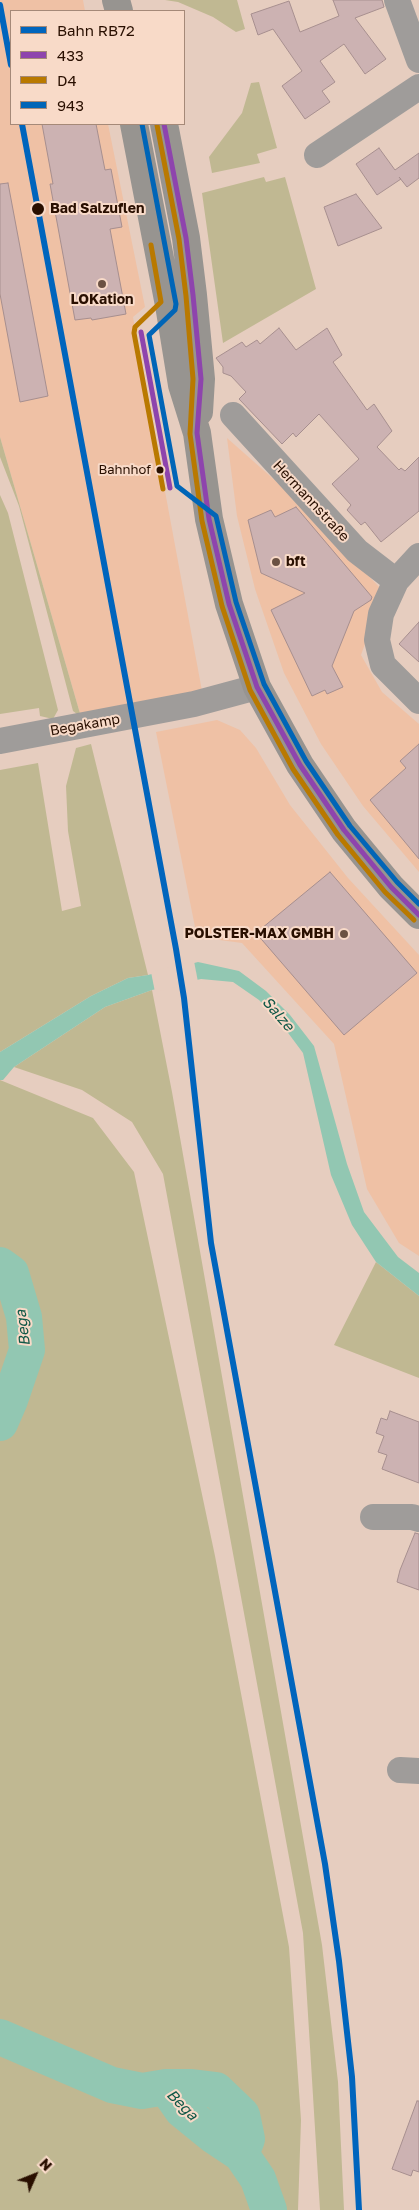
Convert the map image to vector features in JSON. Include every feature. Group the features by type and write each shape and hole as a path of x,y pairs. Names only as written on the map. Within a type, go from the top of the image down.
{"main road":[{"path":"134,125 169,305 182,385 197,433 209,519 220,572 257,687 300,765 344,830 391,886 419,915"},
{"path":"164,125 186,238 193,296 201,379 197,433"}],"street":[{"path":"397,0 419,60"},
{"path":"317,155 419,87"},
{"name":"Hermannstraße","path":"233,415 357,551 396,581"},
{"path":"419,556 396,581 381,614 377,640 383,665 419,701"},
{"name":"Begakamp","path":"0,741 175,708 257,687"},
{"path":"373,1517 412,1517 419,1520"}],"shaded area":[{"path":"0,0 83,0 85,10 10,10 10,125 108,125 145,307 133,317 202,691 81,717 0,437"},
{"path":"165,0 237,0 245,29 236,32 213,17 178,2"},
{"path":"259,82 277,148 257,154 260,163 212,173 209,157 242,113 251,83"},
{"path":"264,177 266,182 285,177 316,289 223,343 202,193"},
{"path":"0,437 81,717 73,711 19,506 0,457"},
{"path":"227,438 295,498 381,589 379,605 361,655 382,692 419,724 419,872 363,806 321,744 284,673 255,589 237,516"},
{"path":"0,495 8,513 58,710 53,719 40,716 39,708 0,714"},
{"path":"217,720 240,730 256,748 290,805 348,878 419,955 419,1256 399,1243 367,1189 334,1044 242,943 197,937 156,732"},
{"path":"91,744 148,975 128,978 91,996 0,1052 0,770 38,763 62,911 81,906 68,831 66,786 76,748"},
{"path":"152,990 172,1092 322,1945 338,2082 344,2210 320,2210 303,1933 163,1174 132,1122 82,1090 14,1067 105,1007"},
{"path":"0,1080 93,1118 134,1172 215,1556 289,1947 301,2120 298,2210 0,2210"},
{"path":"376,1262 419,1296 419,1378 334,1345"}],"water":[{"name":"Salze","path":"198,962 239,971 266,991 290,1015 314,1046 347,1164 364,1212 398,1257 419,1273 419,1296 376,1262 352,1225 331,1175 303,1053 280,1022 259,1000 233,982 201,979 152,990 105,1007 14,1067 3,1080 0,1080 0,1052 91,996 128,978 148,975"}],"pier":[{"path":"194,961 198,982 155,992 151,972"}],"building":[{"path":"333,0 382,0 384,7 355,18 386,59 365,74 344,44 320,61 335,82 322,91 330,102 305,119 282,86 302,71 273,29 258,35 251,14 289,1 300,32 339,16"},
{"path":"42,125 96,125 105,170 111,169 122,227 110,229 126,314 92,320 91,318 75,320 50,184 53,184"},
{"path":"379,148 395,170 419,153 419,178 407,187 401,179 377,195 356,164"},
{"path":"8,183 48,396 20,402 0,294 0,184"},
{"path":"356,194 382,228 338,246 324,207"},
{"path":"279,328 296,350 327,328 342,355 333,362 367,410 374,404 392,431 377,447 399,470 401,468 405,471 419,457 419,511 381,542 365,522 361,525 347,510 351,505 332,484 359,459 319,414 296,437 293,433 282,444 239,399 246,392 231,376 223,373 223,367 216,358 242,342 246,347 257,340 260,344"},
{"path":"296,507 372,597 371,600 354,611 332,666 343,687 327,694 325,690 312,696 271,610 305,593 261,573 248,520 271,510 275,517"},
{"path":"419,622 419,662 399,644"},
{"path":"419,744 419,859 370,800 406,768 400,761"},
{"path":"330,872 417,973 344,1035 256,933"},
{"path":"390,1411 419,1422 419,1483 382,1469 387,1455 378,1452 384,1436 376,1433 381,1418 387,1420"},
{"path":"415,1533 419,1534 419,1590 397,1582"},
{"path":"417,2101 419,2101 419,2172 413,2170 411,2176 392,2169"}],"waterway":[{"name":"Bega","path":"0,1265 11,1273 24,1317 27,1350 0,1423"},
{"name":"Bega","path":"0,2037 112,2085 142,2091 166,2087 182,2110 214,2136 241,2154 258,2179 269,2210"},
{"path":"166,2087 192,2087 216,2090 242,2115 247,2139 241,2154"}],"rail line":[{"name":"RB72","path":"0,5 10,60"},
{"name":"RB72","path":"22,125 176,949 184,998 211,1243 325,1864 339,1961 352,2077 359,2210"}],"transit line":[{"name":"943","path":"142,125 176,304 175,310 149,335 177,486 216,516 236,602 264,684 306,761 350,826 397,882 419,904"},
{"name":"D4","path":"157,125 179,239 186,296 193,379 190,434 202,521 222,606 250,690 293,769 338,835 385,892 414,920"},
{"name":"433","path":"164,125 186,238 193,295 201,379 197,433 209,519 229,604 257,687 300,765 344,830 391,887 419,915"},
{"name":"D4","path":"151,245 161,302 135,327 134,333 163,489"},
{"name":"433","path":"141,332 170,488"}],"place":[{"name":"Bad Salzuflen","path":"38,209"},
{"name":"LOKation","path":"102,284"},
{"name":"Bahnhof","path":"160,470"},
{"name":"bft","path":"276,562"},
{"name":"POLSTER-MAX GMBH","path":"344,934"}]}
